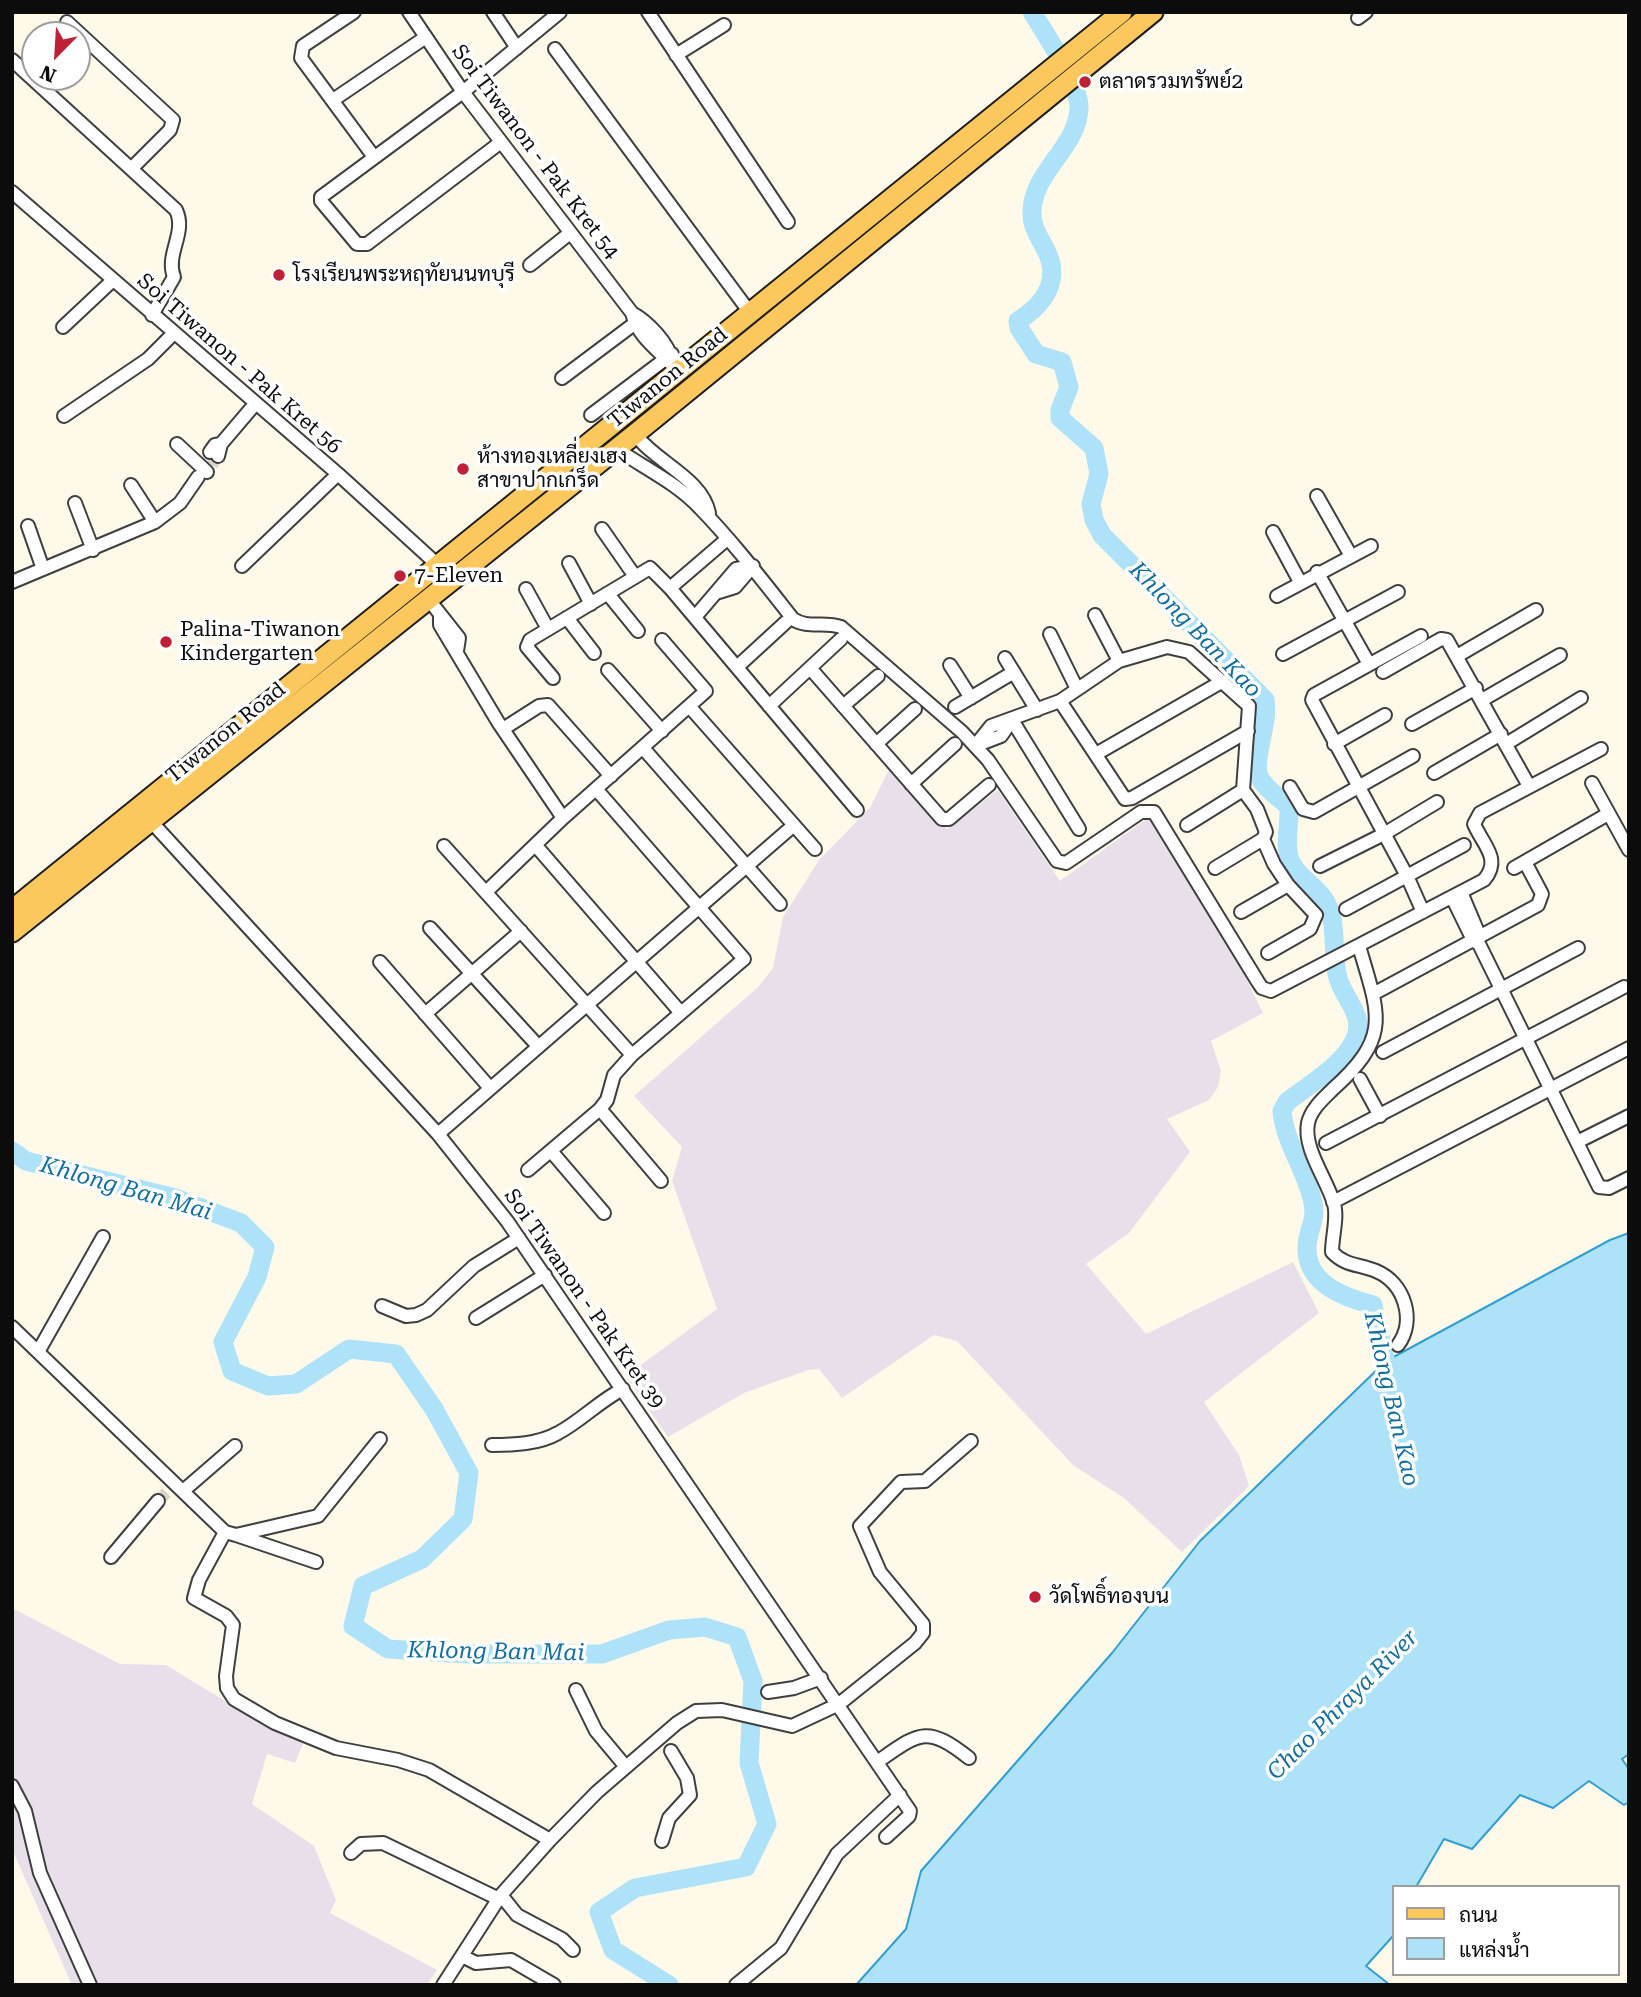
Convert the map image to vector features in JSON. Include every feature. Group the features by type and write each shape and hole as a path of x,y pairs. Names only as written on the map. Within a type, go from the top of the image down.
{"main road":[{"name":"Tiwanon Road","path":"12,910 435,608 801,287 1052,83 1077,61 1122,12"},
{"name":"Tiwanon Road","path":"1077,61 1153,12"},
{"name":"Tiwanon Road","path":"12,932 145,815 440,567 672,362 801,287"}],"street":[{"path":"354,12 300,50 301,58 374,157"},
{"name":"Soi Tiwanon - Pak Kret 54","path":"409,12 500,142 633,318 672,362"},
{"path":"493,12 517,48"},
{"path":"500,142 367,244 361,245 320,199 463,92 560,12"},
{"path":"648,12 788,222"},
{"path":"676,55 724,25"},
{"path":"333,100 426,37"},
{"path":"91,44 173,120 170,130 131,169"},
{"path":"555,49 751,314"},
{"path":"12,60 176,210 180,219 170,267 174,277 152,315"},
{"name":"Soi Tiwanon - Pak Kret 56","path":"12,192 338,474 440,567"},
{"path":"530,265 570,233"},
{"path":"63,327 113,281"},
{"path":"562,378 633,318"},
{"path":"64,416 148,359 174,333"},
{"path":"591,415 672,362"},
{"path":"12,582 155,522 180,503 256,404"},
{"path":"635,434 645,447 692,485 707,502 710,520"},
{"path":"177,444 209,462"},
{"path":"617,449 684,493 753,566 793,619 800,624 831,623 841,626 962,732 999,773 1057,861 1066,863 1141,812 1154,812 1262,988 1271,991 1484,880 1492,870 1494,860 1477,831 1475,819 1491,804 1601,748"},
{"path":"242,566 338,474"},
{"path":"131,485 155,522"},
{"path":"1317,496 1351,556"},
{"path":"75,503 93,550"},
{"path":"28,526 43,569"},
{"path":"602,529 634,575"},
{"path":"1273,532 1300,582"},
{"path":"670,588 726,540"},
{"path":"1276,596 1317,572 1371,546"},
{"path":"569,563 591,604"},
{"path":"695,617 736,569 753,566"},
{"path":"553,678 527,647 530,640 608,594 634,575 650,568 695,617 857,810"},
{"path":"1317,572 1369,664"},
{"path":"526,589 548,629"},
{"path":"1283,654 1398,592"},
{"path":"608,594 638,631"},
{"path":"435,608 439,625 503,729 563,818"},
{"path":"1457,656 1536,610"},
{"path":"1095,615 1119,661"},
{"path":"567,618 594,653"},
{"path":"737,667 786,622"},
{"path":"1050,634 1077,689"},
{"path":"1421,636 1314,695 1311,700 1407,876 1423,912"},
{"path":"769,706 841,639"},
{"path":"1383,672 1441,639 1447,640 1529,786"},
{"path":"486,892 706,688 662,640"},
{"path":"975,746 1001,736 1012,720 1060,701 1119,661 1167,647 1180,647 1223,681 1249,706 1243,790 1257,810 1266,832 1263,839 1215,868"},
{"path":"1482,700 1560,655"},
{"path":"1005,658 1037,710"},
{"path":"950,665 971,698"},
{"path":"810,668 942,819 949,819 989,785"},
{"path":"608,670 662,731"},
{"path":"955,707 1014,672"},
{"path":"843,706 878,676"},
{"path":"1096,754 1223,681"},
{"path":"1412,724 1476,688"},
{"path":"1434,773 1581,698"},
{"path":"1060,701 1125,799 1132,798 1248,731"},
{"path":"503,729 539,706 548,705 611,776"},
{"path":"689,706 815,849"},
{"path":"876,744 915,709"},
{"path":"1334,744 1385,715"},
{"path":"1012,720 1079,829"},
{"path":"911,784 955,744"},
{"path":"643,748 780,904"},
{"path":"1290,787 1308,813 1413,756"},
{"path":"1592,783 1629,850"},
{"path":"528,1170 600,1109 607,1100 614,1075 632,1055 744,959 596,789"},
{"path":"1187,825 1243,790"},
{"path":"1321,866 1384,834 1437,802"},
{"path":"1373,994 1538,905 1542,900 1520,865 1608,814"},
{"name":"Soi Tiwanon - Pak Kret 39","path":"145,815 438,1134 519,1238 900,1796"},
{"path":"438,1134 794,825"},
{"path":"1263,839 1288,885 1308,902 1316,915 1314,924 1268,953"},
{"path":"1346,909 1464,845"},
{"path":"444,846 632,1055"},
{"path":"537,847 681,1013"},
{"path":"1241,912 1288,885"},
{"path":"1456,895 1525,1040 1600,1187 1609,1188 1629,1178"},
{"path":"429,928 538,1046"},
{"path":"425,1014 521,931"},
{"path":"1356,947 1373,994 1375,1038 1367,1053 1324,1098 1308,1122 1312,1149 1333,1202 1332,1252 1341,1262 1378,1272 1396,1286 1408,1312 1408,1327 1398,1345"},
{"path":"1383,1052 1578,948"},
{"path":"380,962 490,1088"},
{"path":"1326,1143 1624,987"},
{"path":"1333,1202 1629,1048"},
{"path":"1360,1079 1380,1116"},
{"path":"600,1109 661,1181"},
{"path":"1577,1142 1629,1116"},
{"path":"551,1151 604,1213"},
{"path":"38,1352 103,1237"},
{"path":"382,1306 406,1316 427,1310 474,1266 519,1238"},
{"path":"475,1318 545,1275"},
{"path":"12,1327 177,1487 230,1534 316,1562"},
{"path":"492,1444 515,1445 557,1434 602,1400 623,1389"},
{"path":"380,1439 318,1516 230,1534 193,1592 196,1601 226,1616 233,1625 226,1676 227,1688 234,1699 275,1723 336,1748 398,1760 429,1770 550,1840"},
{"path":"451,1982 462,1956 500,1897 550,1840 626,1767 665,1745 696,1711 734,1712 792,1726 839,1704 915,1643 923,1633 923,1624 880,1572 860,1530 861,1523 901,1482 925,1481 971,1441"},
{"path":"177,1487 235,1446"},
{"path":"111,1558 158,1501"},
{"path":"768,1692 794,1688 821,1678"},
{"path":"578,1695 587,1717 626,1767"},
{"path":"877,1762 910,1739 929,1735 946,1739 969,1758"},
{"path":"662,1841 669,1818 690,1795 687,1777 665,1745"},
{"path":"12,1786 25,1811 40,1873 90,1985"},
{"path":"736,1985 781,1948 837,1854 900,1796 911,1814 886,1837"},
{"path":"351,1853 361,1844 383,1843 500,1897 517,1915 562,1939 573,1950"},
{"path":"462,1956 476,1963 511,1960 554,1985"}],"shaded area":[{"path":"890,767 947,829 998,790 1060,881 1152,815 1227,939 1263,1013 1211,1041 1221,1071 1218,1087 1209,1100 1167,1119 1190,1152 1129,1233 1086,1264 1146,1334 1293,1262 1319,1313 1204,1402 1239,1455 1249,1486 1182,1552 1124,1498 1073,1465 957,1341 934,1335 842,1398 819,1369 808,1370 744,1393 668,1437 626,1376 717,1309 672,1181 682,1147 634,1096 758,987 773,968 783,917 819,860 870,808"},
{"path":"12,1608 120,1664 166,1665 274,1731 304,1741 295,1763 267,1754 252,1804 314,1846 336,1900 330,1913 437,1970 427,1985 72,1985 12,1849"}],"water":[{"name":"Chao Phraya River","path":"1629,1233 1629,1754 1622,1759 1629,1769 1629,1802 1624,1805 1589,1781 1553,1808 1520,1795 1472,1849 1444,1839 1417,1885 1392,1885 1392,1937 1366,1966 1390,1985 856,1985 906,1929 921,1871 1112,1653 1200,1541 1386,1361 1610,1240"}],"waterway":[{"name":"Khlong Ban Kao","path":"1032,12 1068,73 1079,108 1071,136 1046,173 1034,199 1033,221 1051,264 1051,282 1044,298 1018,321 1019,328 1036,354 1062,362 1069,387 1060,410 1060,418 1094,448 1099,474 1091,504 1094,520 1102,535 1265,700 1258,773 1267,787 1289,807 1288,854 1293,866 1320,894 1329,908 1338,978 1358,1024 1349,1050 1324,1074 1287,1102 1282,1111 1287,1135 1313,1203 1314,1216 1307,1244 1309,1262 1321,1281 1330,1288 1373,1305 1391,1385"},
{"name":"Khlong Ban Mai","path":"12,1151 26,1161 175,1198 241,1223 265,1247 257,1277 223,1342 232,1371 268,1386 296,1384 349,1349 396,1354 434,1409 469,1473 463,1519 422,1559 363,1586 353,1626 388,1649 468,1654 602,1654 669,1630 705,1627 737,1637 753,1681 749,1763 767,1824 746,1867 635,1888 599,1912 613,1950 669,1985"}],"tunnel":[{"path":"212,465 218,456"},
{"path":"158,1501 172,1487"}],"place":[{"name":"ตลาดรวมทรัพย์2","path":"1085,82"},
{"name":"โรงเรียนพระหฤทัยนนทบุรี","path":"279,275"},
{"name":"ห้างทองเหลี่ยงเฮง สาขาปากเกร็ด","path":"463,469"},
{"name":"7-Eleven","path":"400,576"},
{"name":"Palina-Tiwanon Kindergarten","path":"166,642"},
{"name":"วัดโพธิ์ทองบน","path":"1035,1597"}]}
